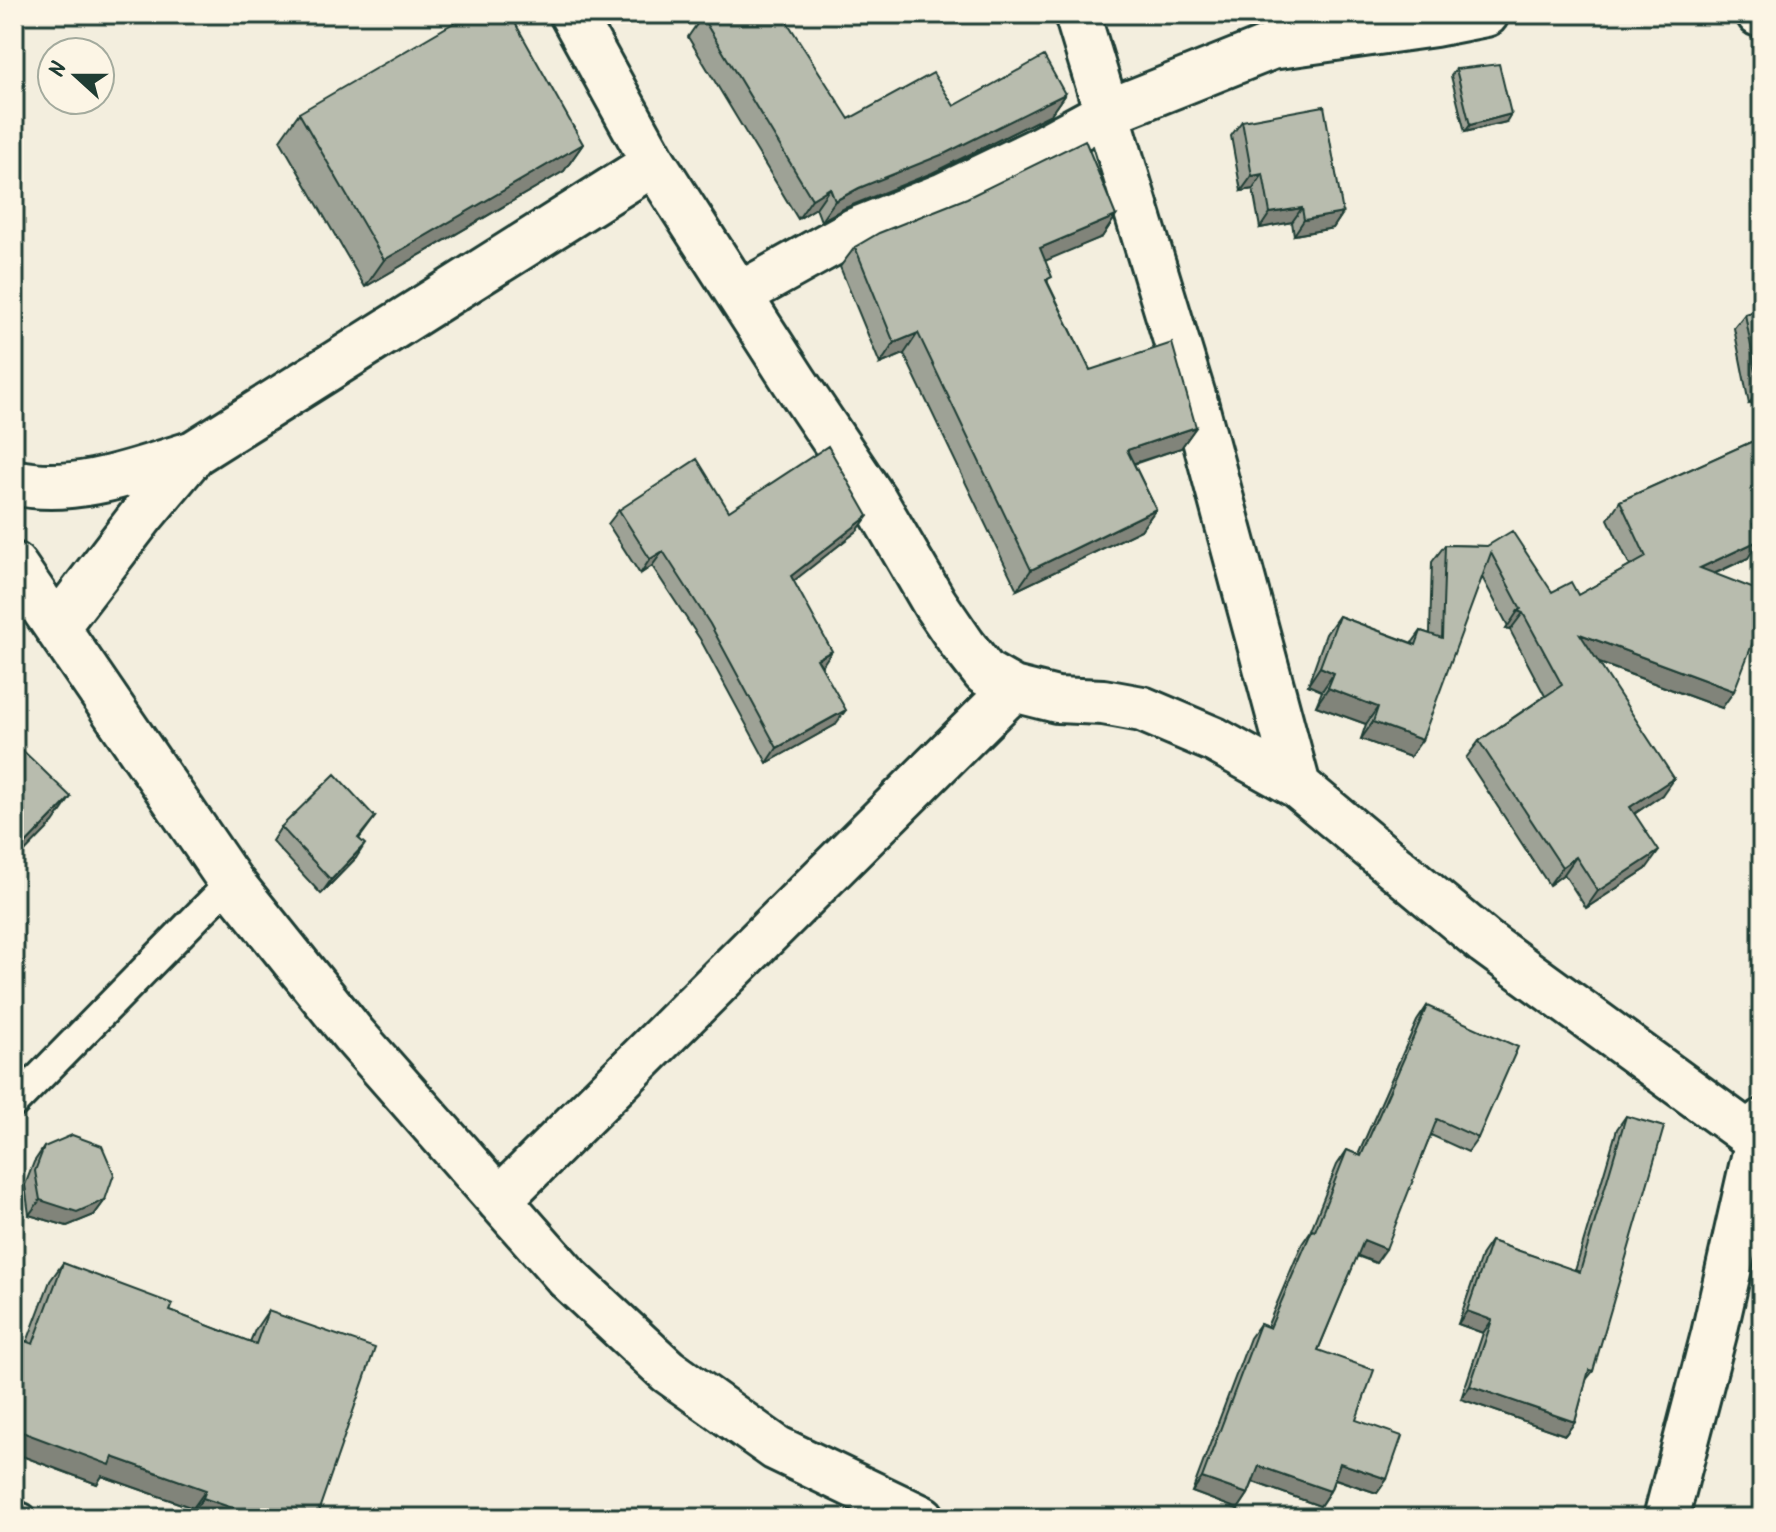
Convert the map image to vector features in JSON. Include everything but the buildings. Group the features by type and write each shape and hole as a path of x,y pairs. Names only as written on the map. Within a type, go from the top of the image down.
{"street":[{"path":"572,14 654,163 875,501 935,604 985,673 1013,689 1057,700 1103,702 1142,709 1215,740 1298,786 1485,942 1760,1132 1714,1334 1666,1518"},
{"path":"1077,14 1196,406 1298,786"},
{"path":"739,295 854,231 942,196 1108,112 1271,47 1486,14"},
{"path":"14,482 63,485 109,479 194,453 654,163"},
{"path":"57,626 194,453"},
{"path":"14,565 231,882 353,1034 568,1278 668,1371 776,1448 922,1518"},
{"path":"499,1200 1013,689"}],"lane":[{"path":"14,1103 231,882"},
{"path":"14,1515 22,1518"}]}
